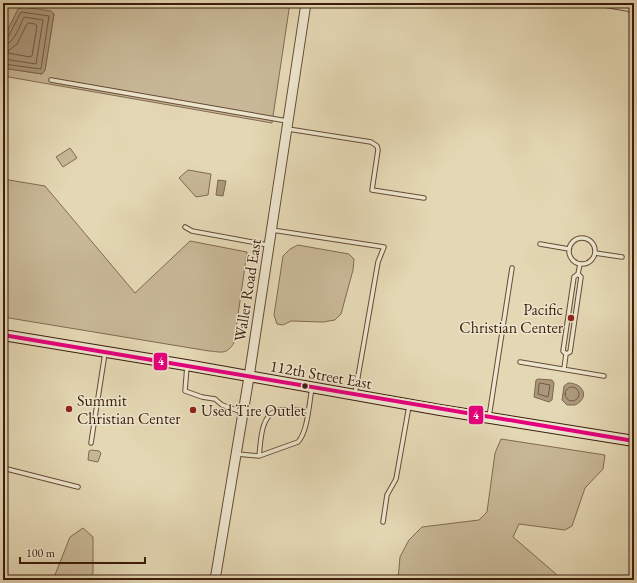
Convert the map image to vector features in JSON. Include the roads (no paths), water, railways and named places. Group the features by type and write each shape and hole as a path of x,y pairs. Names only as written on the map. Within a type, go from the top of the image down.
{"main road":[{"name":"112th Street East","path":"3,335 187,365 409,405 634,441"}],"street":[{"name":"Waller Road East","path":"215,580 249,377 306,3"}],"lane":[{"path":"592,3 628,9 634,12"},
{"path":"51,80 371,142 377,146 378,150 372,190 424,198"},
{"path":"185,227 192,231 269,245"},
{"path":"271,230 384,246 378,262 355,395"},
{"path":"584,238 588,239 594,245 596,253 592,260 588,263 580,264 572,260 569,249 572,241 584,238"},
{"path":"540,244 569,249"},
{"path":"596,253 622,257"},
{"path":"564,369 566,354 563,350 574,277 578,274 580,264"},
{"path":"488,418 512,268"},
{"path":"566,354 570,352 581,278 578,274"},
{"path":"91,443 105,352"},
{"path":"520,362 604,376"},
{"path":"187,365 185,391 202,397 215,399 222,405 243,413"},
{"path":"236,454 259,456 298,442 304,431 312,388"},
{"path":"383,522 387,495 396,479 409,405"},
{"path":"259,456 263,425 270,415 281,410 308,411"},
{"path":"3,468 78,487"}],"water":[{"path":"23,7 51,11 54,14 45,70 42,74 3,68 3,39 18,9"},
{"path":"218,180 226,181 223,196 216,195"},
{"path":"536,380 552,380 554,383 552,400 549,402 534,397"},
{"path":"568,383 578,385 583,391 584,395 582,399 575,405 567,405 562,400 564,386"}],"place":[{"name":"Pacific Christian Center","path":"571,318"},
{"name":"Summit Christian Center","path":"69,409"},
{"name":"Used Tire Outlet","path":"193,410"}]}
